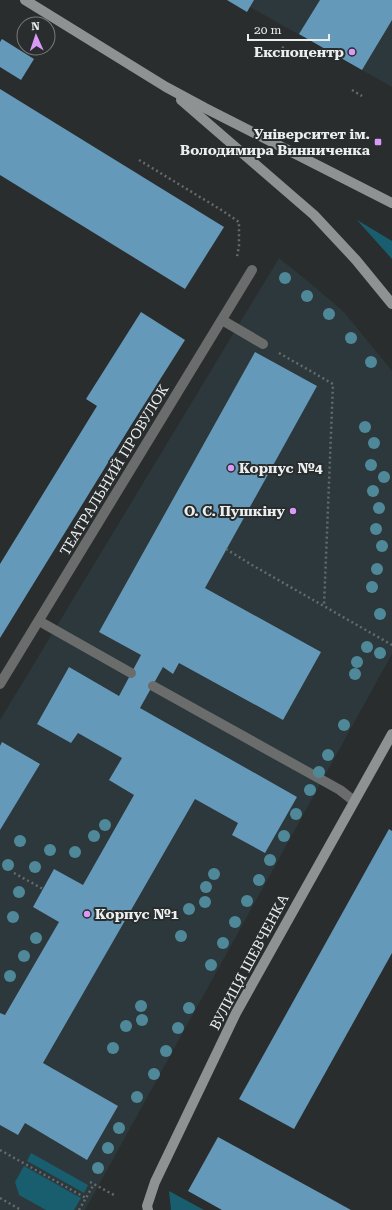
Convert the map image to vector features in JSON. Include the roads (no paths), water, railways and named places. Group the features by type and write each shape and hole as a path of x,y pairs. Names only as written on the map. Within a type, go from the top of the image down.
{"main road":[{"path":"25,0 166,87 392,203"},
{"path":"166,87 314,215 356,260 392,304"},
{"name":"ВУЛИЦЯ ШЕВЧЕНКА","path":"148,1210 147,1206 158,1176 236,1013 392,734"}],"street":[{"name":"ТЕАТРАЛЬНИЙ ПРОВУЛОК","path":"0,684 252,270"},
{"path":"222,320 263,344"},
{"path":"39,620 131,673"},
{"path":"153,686 340,790 354,801"}],"place":[{"name":"Експоцентр","path":"352,52"},
{"name":"Університет ім. Володимира Винниченка","path":"378,142"},
{"name":"Корпус №4","path":"231,468"},
{"name":"О. С. Пушкіну","path":"293,511"},
{"name":"Корпус №1","path":"87,914"}]}
